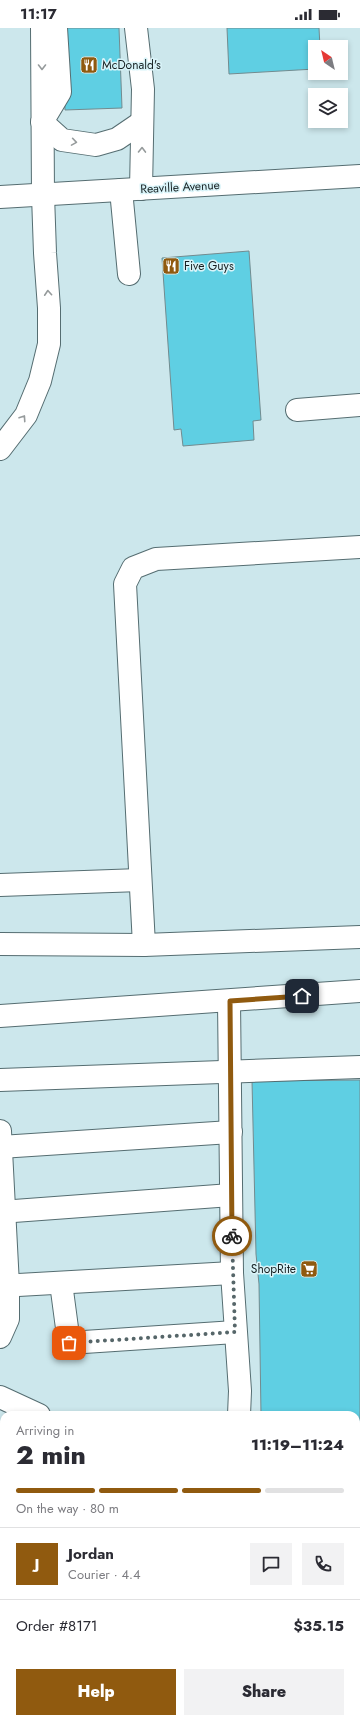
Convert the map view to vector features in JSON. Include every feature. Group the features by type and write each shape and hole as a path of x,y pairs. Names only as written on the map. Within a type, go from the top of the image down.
{"main road":[{"path":"0,449 26,415 40,381 48,344 49,308 43,195 42,28"},
{"path":"42,122 60,92 56,28"},
{"path":"124,28 130,104 142,117"},
{"path":"129,274 131,190 142,117 143,89 136,28"},
{"path":"42,122 62,140 96,145 117,139 142,117"},
{"name":"Reaville Avenue","path":"0,197 360,176"},
{"path":"297,410 360,405"},
{"path":"144,945 125,584 133,568 156,559 360,547"},
{"path":"0,884 140,880"},
{"path":"0,944 144,945 360,937"},
{"path":"0,1016 360,992"},
{"path":"230,1001 232,1273 240,1391 239,1411"},
{"path":"0,1080 360,1067"},
{"path":"0,1337 8,1319 4,1285 0,1142 231,1132"},
{"path":"2,1212 231,1195"},
{"path":"4,1285 232,1273"},
{"path":"61,1283 69,1343 235,1332"},
{"path":"9,1405 27,1411"}],"building":[{"name":"McDonald's","path":"62,28 119,28 122,108 65,110"},
{"path":"227,28 319,28 320,40 308,40 308,69 229,74"},
{"path":"249,251 261,420 253,421 254,440 183,446 181,429 174,430 162,258"},
{"name":"ShopRite","path":"360,1080 360,1411 261,1411 259,1284 256,1254 252,1081"}],"way so far":[{"path":"69,1343 235,1332 232,1236"}],"place":[{"name":"McDonald's","path":"89,65"},
{"name":"Five Guys","path":"171,266"},
{"name":"ShopRite","path":"309,1269"}],"route":[{"path":"232,1236 230,1001 302,996"}]}
